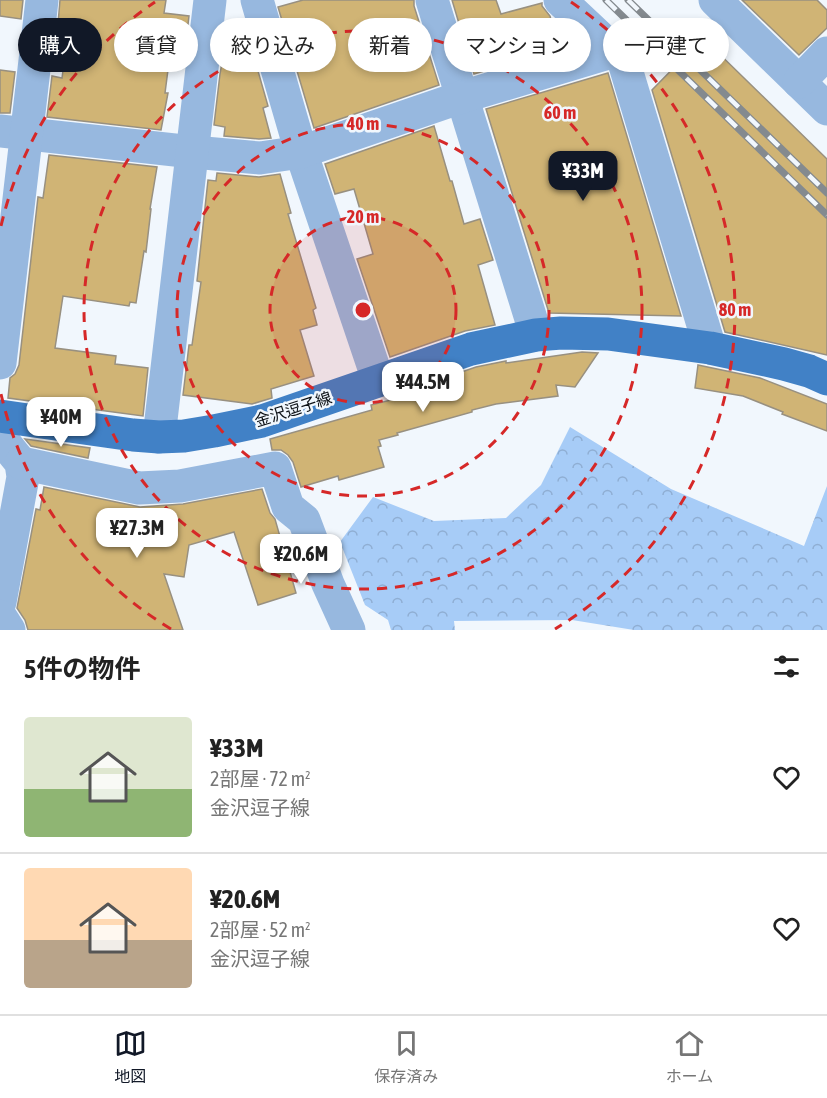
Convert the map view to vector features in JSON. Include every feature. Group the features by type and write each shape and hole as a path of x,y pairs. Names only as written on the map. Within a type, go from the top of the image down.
{"main road":[{"name":"金沢逗子線","path":"0,416 133,435 184,436 261,421 471,349 536,335 561,333 608,334 710,348 784,364 827,379"}],"street":[{"path":"0,363 14,133 42,0"},
{"path":"159,437 210,0"},
{"path":"258,0 301,152 378,380"},
{"path":"432,0 536,335"},
{"path":"560,0 603,40"},
{"path":"715,0 827,109"},
{"path":"799,82 827,53"},
{"path":"14,133 260,158 301,152 462,97 603,55"},
{"path":"627,72 710,348"},
{"path":"0,437 21,464 22,477 0,602"},
{"path":"21,464 139,488 180,486 275,468 288,507 304,520 328,584 349,630"},
{"path":"0,616 9,630"}],"green space":[{"path":"570,427 671,489 804,546 827,486 827,630 634,630 572,620 454,621 455,630 391,630 388,620 365,605 340,542 373,497 434,521 506,518 541,485"}],"building":[{"path":"0,0 23,0 21,18 0,16"},
{"path":"60,0 166,0 164,13 189,16 189,18 114,18 114,72 168,72 165,93 168,93 161,130 47,117 52,76 62,78 63,72 102,72 102,18 58,18"},
{"path":"303,0 414,0 418,18 348,18 348,72 432,72 432,63 439,85 314,128 297,72 336,72 336,18 281,18 278,7"},
{"path":"452,0 496,0 501,14 542,3 551,18 457,18"},
{"path":"742,0 817,0 827,10 827,28 799,55"},
{"path":"729,63 827,159 827,355 725,332 652,90 670,72 729,72"},
{"path":"0,70 15,72 10,113 0,113"},
{"path":"220,72 258,72 268,106 263,108 271,138 224,136 225,127 214,125"},
{"path":"608,73 681,316 549,313 486,109"},
{"path":"434,126 464,224 480,219 493,260 478,265 495,325 465,331 390,357 357,259 373,254 354,189 335,194 325,164"},
{"path":"49,155 157,167 146,252 144,251 136,303 130,302 129,306 63,296 55,348 116,356 115,364 148,368 143,416 8,398 10,378 15,374 19,365 38,197 43,198"},
{"path":"217,173 259,177 280,174 291,213 288,214 316,308 313,310 317,325 300,330 314,376 271,389 272,398 252,404 183,395 189,345 192,345 201,282 197,281 208,180 216,181"},
{"path":"582,352 598,353 575,387 556,385 558,396 496,404 379,440 381,446 378,447 384,467 339,480 338,476 301,487 293,462 288,455 281,450 272,450 270,439 372,410 371,405 391,400 390,397 476,367"},
{"path":"698,365 760,378 827,404 827,431 743,396 695,388"},
{"path":"25,439 90,448 88,458 31,446"},
{"path":"44,487 140,507 183,504 262,489 270,513 275,519 296,593 258,605 234,532 189,545 184,577 164,574 183,630 28,630 17,608 36,509 40,510"}],"railway":[{"path":"606,0 827,215"},
{"path":"628,0 827,193"}]}
